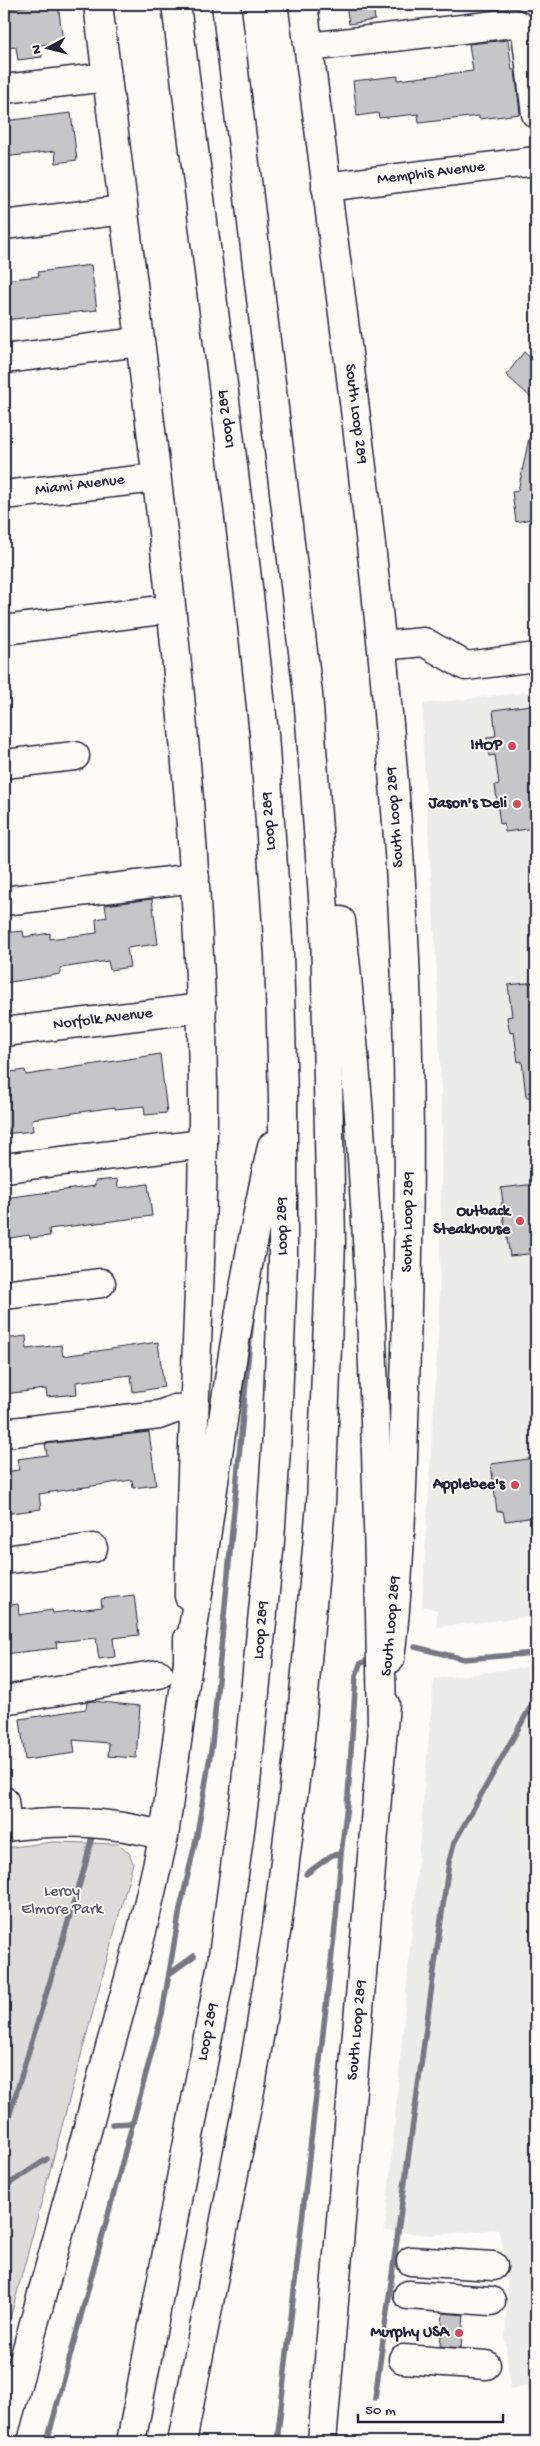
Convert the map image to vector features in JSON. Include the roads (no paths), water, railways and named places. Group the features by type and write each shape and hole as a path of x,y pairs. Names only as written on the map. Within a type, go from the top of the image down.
{"main road":[{"path":"98,4 176,650 195,878 202,1008 203,1144 188,1662"},
{"name":"Loop 289","path":"131,2442 222,1963 246,1784 270,1541 277,1433 283,1260 283,1098 278,955 264,734 249,595 176,4"},
{"path":"182,2442 252,2080 274,1946 300,1739 313,1615 324,1447 331,1241 326,924 308,694 286,488 226,4"},
{"name":"South Loop 289","path":"303,4 367,509 382,646 402,886 409,1053 410,1152 403,1457 393,1632 382,1728 322,2442"},
{"path":"309,47 513,23 520,26 526,32 536,114"},
{"path":"4,89 107,77"},
{"name":"Memphis Avenue","path":"326,187 536,161"},
{"path":"4,225 123,210"},
{"path":"4,359 139,342"},
{"name":"Miami Avenue","path":"4,495 156,478"},
{"path":"4,630 152,611"},
{"path":"382,646 424,642 466,666 536,657"},
{"path":"4,764 75,756"},
{"path":"319,826 341,920 357,1083 377,1460 382,1728"},
{"path":"4,901 195,878"},
{"name":"Norfolk Avenue","path":"4,1032 202,1008"},
{"path":"4,2432 141,1935 164,1836 188,1662 241,1312 262,1192 283,1098"},
{"path":"4,1168 203,1144"},
{"path":"4,1295 100,1283"},
{"path":"4,1433 159,1415 176,1408 194,1408"},
{"path":"4,1560 93,1548"},
{"path":"4,1700 159,1674"},
{"path":"5,1818 52,1822 88,1822 137,1828 164,1836"},
{"path":"409,2286 491,2292"},
{"path":"403,2359 486,2366"}],"waterway":[{"path":"47,2442 162,2014 180,1909 197,1835 212,1744 252,1318"},
{"path":"415,1647 464,1659 536,1653"},
{"path":"306,1874 332,1855 341,1854 348,1796 356,1676 360,1664 368,1660"},
{"path":"375,2398 449,1862 454,1843 536,1697"},
{"path":"4,2133 85,1866 93,1832"},
{"path":"277,2442 336,1918 341,1854"},
{"path":"169,1974 194,1956"},
{"path":"112,2124 133,2123"},
{"path":"4,2187 47,2159"}],"place":[{"name":"IHOP","path":"512,746"},
{"name":"Jason's Deli","path":"517,804"},
{"name":"Outback Steakhouse","path":"520,1221"},
{"name":"Applebee's","path":"515,1485"},
{"name":"Murphy USA","path":"459,2333"}],"park label":[{"name":"Leroy Elmore Park","path":"62,1901"}]}
